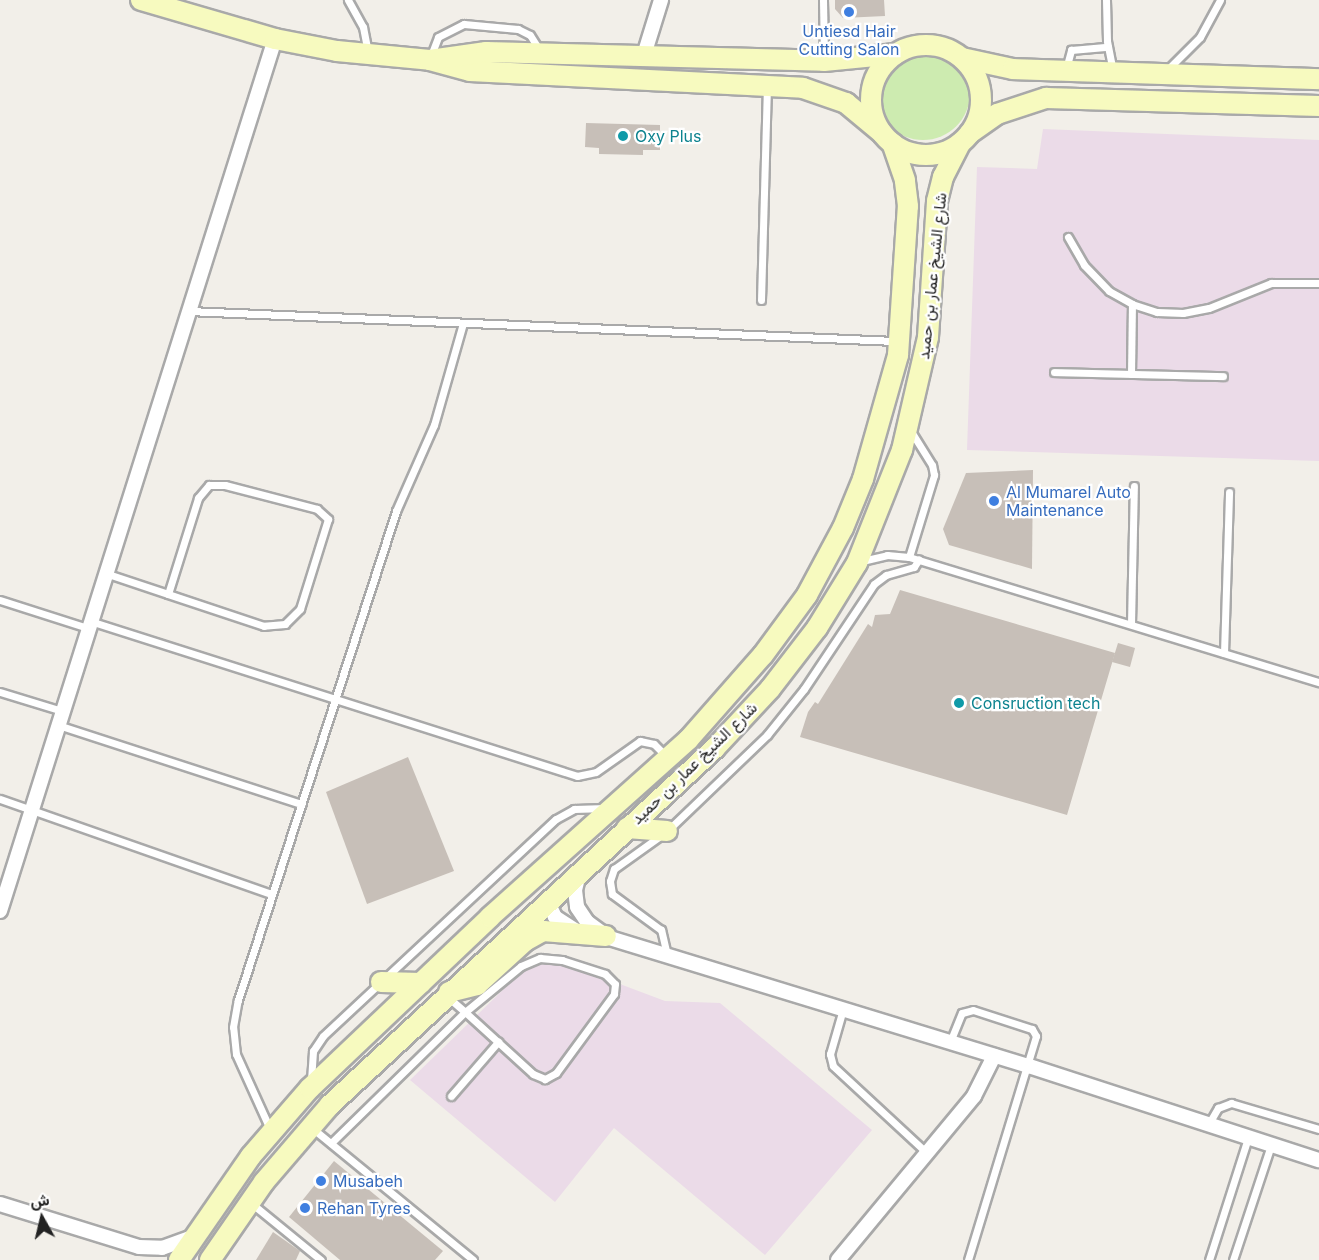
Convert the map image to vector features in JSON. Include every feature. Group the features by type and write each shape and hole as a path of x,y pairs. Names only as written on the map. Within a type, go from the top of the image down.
{"street":[{"path":"141,0 276,39 368,55 430,60 477,72 803,88 832,97 859,112 887,138 905,150 926,154 947,151 1005,110 1046,98 1319,106"},
{"path":"644,55 661,0"},
{"path":"0,911 4,887 32,809 276,39"},
{"path":"430,60 486,52 824,61 896,54 930,45 962,58 1000,68 1319,79"},
{"path":"887,138 872,110 873,84 886,62 896,54"},
{"path":"962,58 978,80 981,94 977,121 965,138"},
{"name":"شارع الشيخ عمار بن حميد","path":"179,1260 271,1131 310,1088 421,982 611,808 668,759 708,720 763,655 819,573 843,528 872,454 900,341 908,206 905,180 887,138"},
{"name":"شارع الشيخ عمار بن حميد","path":"210,1260 249,1202 310,1126 447,993 715,748 770,689 817,628 857,563 886,496 908,426 928,337 937,201 965,138"},
{"path":"647,777 637,799 553,879 548,902 555,917 567,927 606,936 1029,1066 1319,1160"},
{"path":"627,828 667,831"},
{"path":"580,872 575,890 577,907 587,922 606,936"},
{"path":"447,993 477,986 529,938 543,931 606,936"},
{"path":"381,982 421,982"},
{"path":"838,1260 981,1087 994,1056"},
{"path":"0,1204 128,1244 162,1248 194,1237"},
{"path":"128,1244 147,1260"}],"lane":[{"path":"348,0 363,27 368,55"},
{"path":"823,0 824,61"},
{"path":"1106,0 1108,47 1113,72"},
{"path":"1161,74 1196,42 1220,1"},
{"path":"430,60 438,37 464,24 518,29 535,40 541,53"},
{"path":"1066,71 1071,50 1108,47"},
{"path":"761,300 767,85"},
{"path":"1068,237 1090,273 1109,291 1132,304 1157,312 1183,313 1209,308 1271,283 1319,282"},
{"path":"1131,374 1132,304"},
{"path":"188,311 900,341"},
{"path":"271,1131 240,1067 233,1027 238,1000 396,511 434,425 463,323"},
{"path":"1054,372 1223,376"},
{"path":"908,426 932,465 934,475 909,556"},
{"path":"105,573 168,594 264,626 285,624 300,609 328,519 317,510 225,485 209,485 198,498 168,594"},
{"path":"1131,624 1134,486"},
{"path":"1224,653 1229,492"},
{"path":"857,563 877,556 909,556 1319,682"},
{"path":"667,955 661,930 616,900 610,881 619,865 667,831 746,756 786,713 874,584 886,575 911,569 919,560"},
{"path":"0,600 89,624 336,699 577,776 596,772 640,741 654,744 668,759"},
{"path":"0,692 62,711"},
{"path":"58,725 301,804"},
{"path":"0,799 32,809 62,823 272,894"},
{"path":"310,1088 314,1052 319,1040 381,982 562,815 580,808 611,808"},
{"path":"331,1143 465,1012 520,966 540,958 562,960 613,980 614,994 553,1076 536,1077 465,1012 447,993"},
{"path":"843,1009 830,1054 833,1066 927,1153"},
{"path":"950,1042 962,1013 973,1010 1032,1029 1036,1036 1029,1066 968,1260"},
{"path":"451,1096 498,1042"},
{"path":"1208,1125 1218,1108 1231,1103 1319,1129"},
{"path":"310,1126 473,1260"},
{"path":"1209,1260 1248,1138"},
{"path":"1233,1260 1271,1145"},
{"path":"249,1202 321,1260"}],"shaded area":[{"path":"1043,129 1319,140 1319,461 967,450 977,167 1037,169"},
{"path":"540,954 665,1001 720,1003 872,1130 765,1255 614,1128 555,1202 410,1080"}],"green space":[{"path":"923,46 941,50 956,60 966,75 970,93 966,111 956,126 941,136 923,140 905,136 890,126 880,111 876,93 880,75 890,60 905,50"}],"building":[{"path":"835,0 884,0 885,16 843,18 835,9"},
{"name":"Oxy Plus","path":"586,123 660,125 660,150 643,150 643,155 599,154 599,148 585,147"},
{"name":"Al Mumarel Auto Maintenance","path":"1033,470 1032,569 949,545 943,529 966,473"},
{"name":"Consruction tech","path":"900,590 1115,653 1067,815 800,737 808,712 815,702 818,704 868,624 872,627 875,615 890,614"},
{"path":"1118,643 1135,648 1130,667 1112,662"},
{"path":"408,757 454,871 367,904 326,792"},
{"path":"334,1161 443,1251 435,1260 340,1260 289,1217"},
{"path":"273,1232 300,1251 296,1260 256,1260"}],"place":[{"name":"Untiesd Hair Cutting Salon","path":"849,12"},
{"name":"Oxy Plus","path":"623,136"},
{"name":"Al Mumarel Auto Maintenance","path":"994,501"},
{"name":"Consruction tech","path":"959,703"},
{"name":"Musabeh","path":"321,1181"},
{"name":"Rehan Tyres","path":"305,1208"}]}
